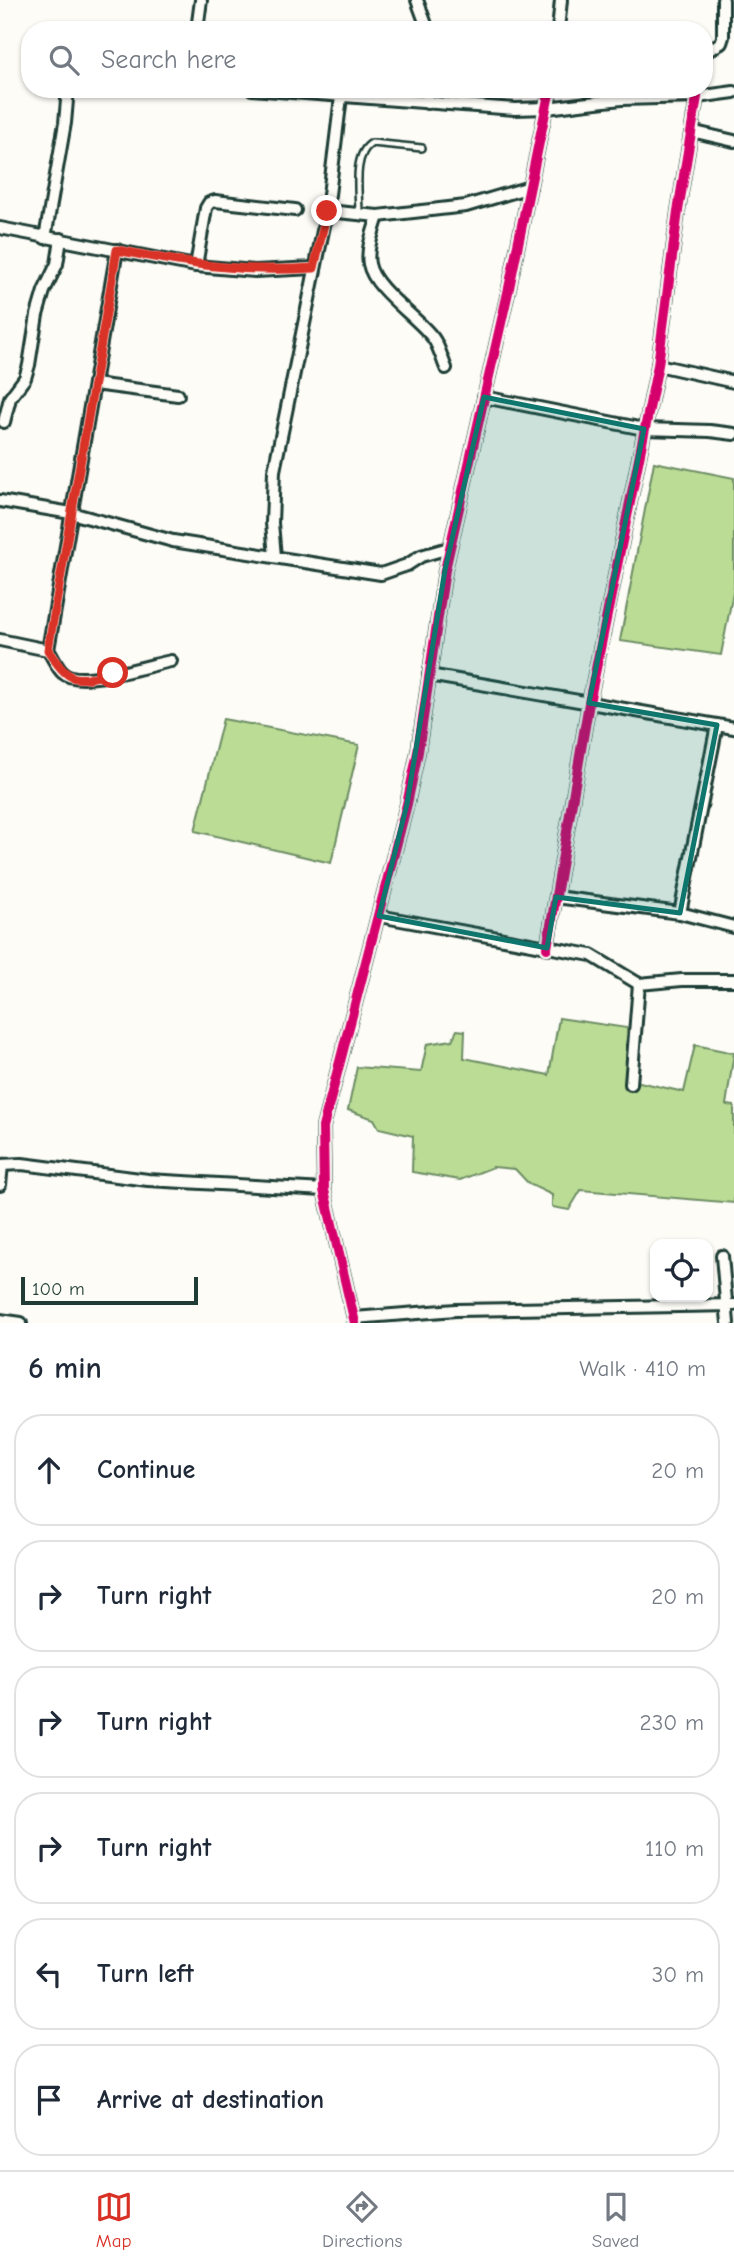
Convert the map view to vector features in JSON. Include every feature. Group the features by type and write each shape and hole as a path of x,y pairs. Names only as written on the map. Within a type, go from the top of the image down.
{"street":[{"path":"198,21 201,0"},
{"path":"417,0 425,21"},
{"path":"559,21 561,0"},
{"path":"713,48 721,43 723,37 723,0"},
{"path":"713,95 734,92"},
{"path":"45,238 67,98"},
{"path":"275,557 272,523 274,471 327,211 341,98"},
{"path":"355,98 515,109 547,108 628,98"},
{"path":"427,103 428,98"},
{"path":"549,98 450,548 407,804 323,1127 324,1190 354,1320 456,1310 730,1305"},
{"path":"547,948 589,703 658,365 697,98"},
{"path":"691,131 734,141"},
{"path":"327,211 378,216 466,206 530,187"},
{"path":"195,266 209,203 215,201 295,210"},
{"path":"378,216 369,251 369,264 389,294 435,340 446,368"},
{"path":"0,228 195,266 255,271 314,268"},
{"path":"4,422 10,398 25,378 37,315 44,291 57,264 61,239"},
{"path":"117,250 48,650 64,674 74,678 93,678 171,661"},
{"path":"658,365 734,382"},
{"path":"94,384 178,395"},
{"path":"484,397 643,429 734,434"},
{"path":"0,501 71,513 173,541 381,574 407,565 421,556 450,548"},
{"path":"0,640 48,650"},
{"path":"429,675 734,728"},
{"path":"680,913 718,725"},
{"path":"556,897 680,913 734,927"},
{"path":"379,916 591,955 639,984 734,980"},
{"path":"631,1084 639,984"},
{"path":"0,1185 1,1165 22,1164 148,1180 324,1190"},
{"path":"722,1256 730,1305 728,1323"},
{"path":"0,1320 20,1323"}],"lane":[{"path":"359,213 359,170 365,146 372,143 422,148"}],"highlighted area":[{"path":"484,397 644,429 589,703 717,725 680,913 556,897 547,948 379,916 407,804 445,570"}],"green space":[{"path":"654,462 734,478 734,587 721,655 620,641"},
{"path":"223,719 359,745 331,863 195,831"},
{"path":"559,1018 627,1028 626,1079 684,1092 695,1045 734,1053 726,1105 734,1106 734,1203 581,1190 569,1210 552,1207 552,1195 529,1184 515,1169 493,1167 460,1180 412,1172 413,1136 379,1128 374,1119 348,1110 357,1067 421,1072 427,1044 452,1040 457,1030 465,1031 464,1058 549,1075"}],"cycle path":[{"path":"355,1323 324,1190 323,1127 407,804 418,752 445,570 509,288 548,98"},
{"path":"547,948 589,703 658,365 678,211 697,98"}],"route":[{"path":"113,673 93,678 74,678 64,674 48,650 117,250 195,266 255,271 314,268 327,211"}]}
